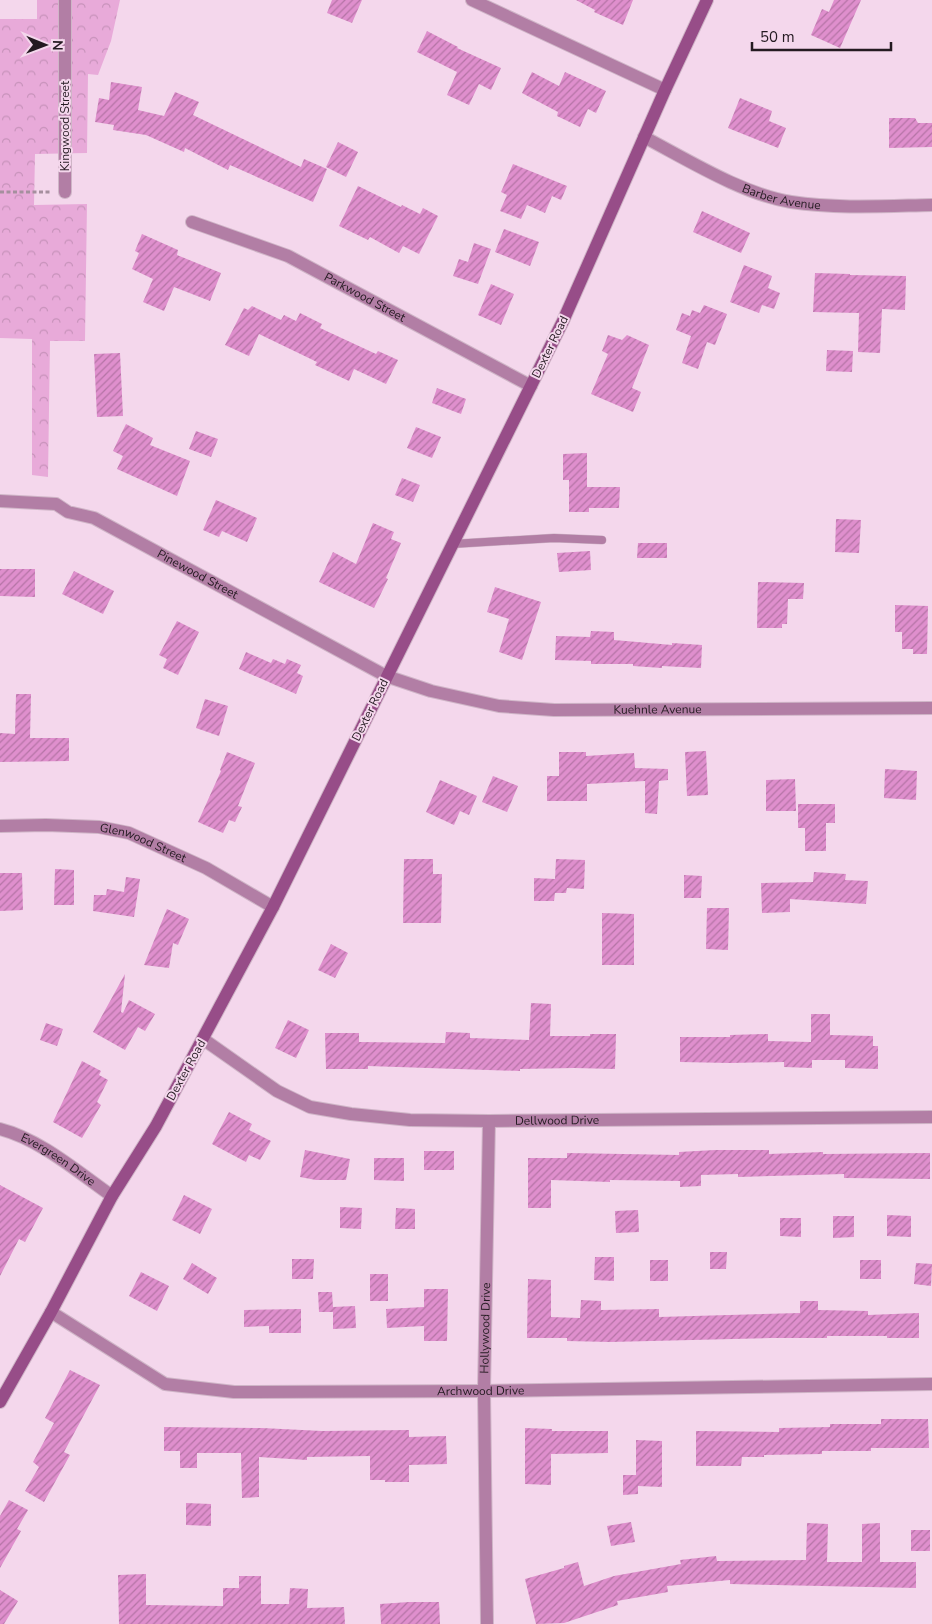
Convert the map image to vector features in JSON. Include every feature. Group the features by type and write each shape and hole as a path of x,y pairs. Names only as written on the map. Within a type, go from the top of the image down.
{"main road":[{"name":"Dexter Road","path":"0,1402 51,1312 112,1196 156,1126 273,907 563,321 644,137 708,0"}],"street":[{"name":"Kingwood Street","path":"65,0 65,192"},
{"path":"472,0 666,90"},
{"name":"Barber Avenue","path":"644,137 744,188 789,202 844,207 932,205"},
{"name":"Parkwood Street","path":"192,222 288,256 531,386"},
{"name":"Pinewood Street","path":"0,501 56,504 68,512 94,518 386,676"},
{"name":"Kuehnle Avenue","path":"386,676 431,691 499,706 554,710 932,708"},
{"name":"Glenwood Street","path":"0,826 99,827 129,833 206,868 273,907"},
{"name":"Dellwood Drive","path":"203,1039 277,1091 310,1106 351,1114 410,1120 489,1121 932,1117"},
{"name":"Hollywood Drive","path":"487,1624 484,1391 489,1121"},
{"name":"Evergreen Drive","path":"0,1129 12,1132 43,1148 112,1196"},
{"name":"Archwood Drive","path":"51,1312 166,1384 234,1392 484,1391 932,1384"}],"lane":[{"path":"452,544 554,538 602,540"}],"path":[{"path":"0,192 65,192"}],"green space":[{"path":"37,0 120,0 111,41 98,75 88,74 87,153 35,154 34,205 87,204 85,341 50,341 48,477 32,475 32,339 0,338 0,19 37,19"}],"building":[{"path":"332,0 362,0 352,23 327,13"},
{"path":"576,0 633,0 623,25 594,12 595,10"},
{"path":"834,0 861,0 840,48 811,35 822,9 829,12"},
{"path":"427,31 457,48 501,68 491,90 479,84 469,105 447,95 457,72 417,52"},
{"path":"532,72 559,86 565,72 606,91 596,113 588,109 580,127 557,116 558,112 522,93"},
{"path":"111,82 142,87 138,110 164,116 175,92 199,102 193,115 301,167 304,159 327,169 313,202 230,165 228,170 185,148 184,152 146,135 113,130 114,125 95,122 99,98 109,100"},
{"path":"740,98 772,111 769,121 786,128 778,148 728,128"},
{"path":"889,118 915,118 918,123 932,123 932,147 889,148"},
{"path":"338,142 358,152 346,177 326,167"},
{"path":"513,164 567,186 561,200 552,196 545,213 527,205 521,219 500,211 507,195 501,192"},
{"path":"358,186 401,207 402,205 420,214 423,208 438,216 419,254 403,246 399,253 370,237 368,240 339,226"},
{"path":"702,211 750,233 741,253 693,232"},
{"path":"504,229 539,242 530,266 495,252"},
{"path":"142,234 178,250 177,255 221,273 210,301 174,287 164,311 143,302 153,279 132,269 139,253 135,251"},
{"path":"474,243 491,249 478,284 453,276 459,259 468,262"},
{"path":"744,265 772,276 768,288 780,293 774,309 762,305 759,313 730,302"},
{"path":"815,273 906,276 905,310 882,309 880,353 858,352 859,313 813,312"},
{"path":"491,284 514,294 501,325 478,315"},
{"path":"704,305 727,314 715,345 707,342 698,369 682,363 691,336 676,330 682,313 690,316 692,310 700,313"},
{"path":"252,306 281,320 284,315 296,321 300,313 322,324 320,328 376,354 378,351 398,360 386,384 354,369 349,381 315,365 317,362 259,334 249,356 225,345 244,308 248,310"},
{"path":"608,335 622,340 627,335 649,345 632,388 641,392 633,412 591,394 608,354 602,351"},
{"path":"827,350 853,351 852,372 826,371"},
{"path":"120,353 123,416 97,417 94,354"},
{"path":"437,388 466,399 461,414 432,403"},
{"path":"126,424 153,438 150,445 190,461 177,496 117,469 123,456 113,451"},
{"path":"416,427 441,437 432,458 407,448"},
{"path":"196,431 218,439 211,457 189,449"},
{"path":"587,453 587,487 620,487 619,508 589,508 589,512 569,512 569,480 563,480 563,454"},
{"path":"402,478 420,485 413,502 395,495"},
{"path":"216,500 257,518 247,542 222,531 219,537 203,530"},
{"path":"836,519 861,520 859,553 835,552"},
{"path":"373,523 394,532 391,539 401,543 386,578 388,579 374,608 319,582 333,552 356,564"},
{"path":"638,543 667,543 667,558 637,558"},
{"path":"590,551 591,570 559,572 557,553"},
{"path":"0,569 35,569 35,597 0,596"},
{"path":"74,571 114,591 103,614 62,594"},
{"path":"758,582 804,583 803,599 788,599 787,624 782,624 782,628 757,628"},
{"path":"495,587 541,602 522,660 499,652 509,619 487,612"},
{"path":"895,605 928,606 927,654 913,654 913,649 902,649 902,632 895,632"},
{"path":"177,621 199,632 178,675 163,668 167,659 159,655"},
{"path":"591,631 614,632 614,640 672,645 672,643 702,645 701,668 662,666 662,668 633,666 633,664 591,664 591,661 555,660 556,636 590,637"},
{"path":"246,652 271,663 273,659 285,664 287,659 301,665 297,673 303,676 296,694 239,669"},
{"path":"16,694 31,694 30,738 69,738 69,761 0,762 0,733 15,734"},
{"path":"205,699 228,706 219,736 196,728"},
{"path":"706,751 708,795 687,796 685,752"},
{"path":"227,752 255,763 238,806 242,807 235,822 229,820 223,833 198,822 221,771"},
{"path":"559,752 586,752 586,756 634,753 635,768 668,769 668,780 659,781 657,814 645,813 645,781 587,784 587,801 547,801 547,776 559,776"},
{"path":"885,769 917,771 916,800 884,798"},
{"path":"493,776 518,786 507,812 482,802"},
{"path":"795,779 796,811 766,811 766,780"},
{"path":"440,780 477,796 469,815 460,811 454,825 426,812"},
{"path":"798,804 835,804 835,823 826,823 826,851 805,851 805,828 798,828"},
{"path":"404,859 433,859 433,874 442,874 441,923 403,923"},
{"path":"556,859 585,860 584,889 567,888 566,893 555,893 554,901 534,901 534,878 555,879"},
{"path":"55,869 74,870 74,905 54,905"},
{"path":"814,872 846,874 845,880 868,881 866,904 790,899 790,912 762,913 761,883 813,882"},
{"path":"0,873 22,873 23,910 0,911"},
{"path":"684,875 702,876 701,898 684,898"},
{"path":"126,877 140,879 134,917 93,911 94,895 106,895 107,889 124,892"},
{"path":"707,908 729,908 728,950 706,949"},
{"path":"167,909 189,919 178,945 173,943 169,968 144,965"},
{"path":"602,913 634,914 634,965 602,965"},
{"path":"331,944 348,953 335,978 318,970"},
{"path":"125,974 121,1012 123,1013 129,1000 155,1014 145,1031 138,1027 125,1050 93,1032"},
{"path":"531,1003 551,1004 550,1036 616,1034 615,1069 520,1069 520,1071 368,1066 368,1069 326,1069 325,1033 359,1033 359,1042 445,1043 446,1032 470,1033 470,1038 529,1040"},
{"path":"811,1014 830,1014 830,1035 873,1036 873,1046 878,1046 878,1069 845,1068 845,1060 812,1060 812,1068 784,1067 784,1062 680,1062 680,1037 730,1037 730,1035 768,1034 768,1041 811,1042"},
{"path":"288,1020 309,1030 296,1058 275,1048"},
{"path":"46,1023 63,1029 57,1046 40,1040"},
{"path":"82,1061 101,1071 99,1075 108,1080 97,1102 101,1105 82,1138 53,1122"},
{"path":"229,1112 252,1124 249,1130 271,1141 260,1160 249,1155 246,1162 212,1144"},
{"path":"305,1150 350,1159 346,1180 316,1180 300,1177"},
{"path":"769,1150 769,1154 823,1152 823,1154 930,1153 930,1179 844,1178 844,1174 738,1177 738,1174 701,1175 701,1186 680,1187 680,1181 610,1180 610,1182 551,1180 551,1208 528,1208 528,1158 567,1158 567,1153 679,1155 679,1152"},
{"path":"424,1151 454,1151 454,1170 424,1170"},
{"path":"374,1158 404,1158 404,1181 374,1180"},
{"path":"0,1185 43,1208 25,1242 19,1239 0,1276"},
{"path":"184,1195 212,1209 200,1234 172,1220"},
{"path":"340,1207 362,1208 361,1229 340,1228"},
{"path":"396,1208 415,1209 415,1229 395,1229"},
{"path":"638,1210 639,1232 616,1233 615,1211"},
{"path":"887,1215 911,1216 911,1237 887,1236"},
{"path":"833,1216 854,1216 854,1237 833,1238"},
{"path":"780,1218 801,1218 801,1237 780,1236"},
{"path":"710,1252 727,1252 726,1269 710,1269"},
{"path":"595,1257 614,1257 614,1281 594,1280"},
{"path":"292,1259 314,1259 313,1279 292,1279"},
{"path":"650,1260 668,1260 668,1281 650,1281"},
{"path":"860,1260 881,1260 881,1279 860,1279"},
{"path":"192,1263 217,1278 208,1294 183,1279"},
{"path":"916,1263 932,1264 931,1286 914,1284"},
{"path":"141,1272 169,1286 157,1311 129,1296"},
{"path":"370,1274 388,1274 388,1301 370,1301"},
{"path":"528,1279 551,1280 551,1317 580,1318 581,1300 601,1301 601,1310 659,1309 659,1317 800,1313 800,1301 818,1301 818,1310 868,1311 868,1315 919,1313 919,1338 827,1336 827,1338 610,1342 567,1341 567,1338 527,1338"},
{"path":"424,1289 448,1289 447,1341 424,1341 424,1326 387,1328 386,1309 424,1307"},
{"path":"318,1292 332,1292 333,1307 355,1306 356,1328 333,1329 333,1312 319,1312"},
{"path":"301,1309 301,1333 269,1333 269,1326 244,1327 244,1310"},
{"path":"70,1370 100,1385 64,1452 70,1455 44,1502 25,1491 39,1467 33,1462 54,1423 45,1418"},
{"path":"881,1419 928,1419 929,1448 871,1448 871,1451 822,1451 822,1454 764,1455 764,1457 742,1457 741,1466 696,1466 696,1431 779,1432 779,1428 830,1427 830,1424 881,1424"},
{"path":"164,1427 322,1431 409,1430 409,1437 446,1436 447,1464 409,1465 409,1482 385,1482 385,1480 370,1480 370,1456 307,1457 307,1460 259,1457 259,1497 242,1498 241,1453 197,1453 197,1468 180,1468 180,1451 164,1451"},
{"path":"525,1428 552,1429 552,1431 608,1431 608,1453 551,1454 551,1485 525,1484"},
{"path":"636,1440 662,1441 662,1487 638,1486 638,1494 623,1495 623,1475 636,1475"},
{"path":"9,1500 28,1510 17,1529 21,1531 0,1568 0,1516"},
{"path":"186,1503 211,1504 211,1526 186,1525"},
{"path":"631,1522 635,1542 611,1546 607,1526"},
{"path":"807,1523 828,1524 827,1562 862,1562 862,1524 880,1523 880,1562 916,1562 916,1588 730,1584 730,1580 667,1586 668,1592 617,1601 618,1605 564,1623 536,1624 525,1579 578,1562 584,1586 614,1576 681,1564 680,1560 716,1556 717,1561 806,1560"},
{"path":"911,1530 930,1530 930,1551 911,1551"},
{"path":"146,1574 146,1605 223,1606 223,1588 239,1588 239,1576 261,1576 261,1604 289,1604 290,1588 308,1589 307,1608 344,1607 345,1624 119,1624 118,1575"},
{"path":"0,1590 18,1601 4,1624 0,1624"},
{"path":"439,1602 440,1624 381,1624 380,1604"}]}
